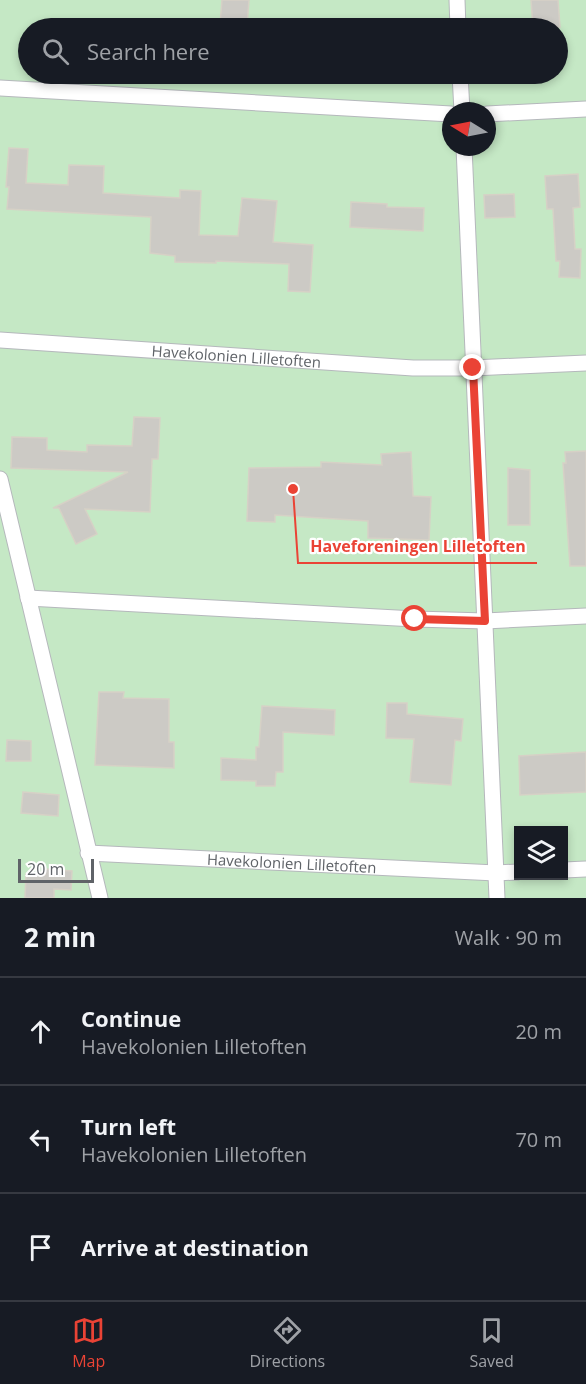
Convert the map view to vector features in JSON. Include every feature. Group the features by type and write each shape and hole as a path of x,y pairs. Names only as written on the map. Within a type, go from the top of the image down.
{"lane":[{"path":"457,0 458,18"},
{"path":"461,84 462,102"},
{"path":"0,88 442,113"},
{"path":"496,114 586,109"},
{"path":"464,156 497,898"},
{"name":"Havekolonien Lilletoften","path":"0,340 412,368 586,363"},
{"path":"0,480 100,898"},
{"path":"28,598 415,619 485,621 586,615"},
{"name":"Havekolonien Lilletoften","path":"88,854 514,872"},
{"path":"568,870 586,869"}],"green space":[{"path":"0,0 586,0 586,898 0,898"}],"building":[{"path":"222,0 249,0 248,18 220,18"},
{"path":"531,0 558,0 559,18 532,18"},
{"path":"9,148 28,149 26,183 68,185 69,165 104,166 103,193 180,198 180,190 201,191 199,235 238,236 242,198 277,201 273,242 313,245 310,292 288,291 289,264 175,262 175,256 150,253 151,217 7,209"},
{"path":"578,174 580,207 573,208 575,249 581,249 580,278 559,277 560,261 556,261 553,209 547,209 545,176"},
{"path":"514,194 515,217 485,218 484,195"},
{"path":"351,202 387,204 387,207 424,208 423,231 350,227"},
{"path":"134,417 160,418 158,459 152,459 150,512 85,509 97,534 76,544 59,508 53,508 128,472 11,468 12,437 47,438 47,450 87,452 87,445 132,446"},
{"path":"586,451 586,566 570,566 563,463 566,463 565,452"},
{"path":"411,452 413,496 431,497 429,540 368,538 368,521 275,515 275,522 247,521 249,468 321,467 321,462 382,465 381,454"},
{"path":"508,468 530,470 530,525 508,525"},
{"path":"99,692 124,692 123,698 169,699 169,742 174,742 174,768 95,765"},
{"path":"387,703 407,703 407,714 463,719 461,741 455,740 451,785 410,782 414,739 386,738"},
{"path":"262,706 335,710 334,735 283,732 283,772 276,772 275,786 256,786 256,781 221,780 221,758 256,760"},
{"path":"7,740 31,741 31,761 6,761"},
{"path":"586,752 586,792 520,795 519,756"},
{"path":"23,792 59,795 58,816 21,813"},
{"path":"45,869 72,871 71,890 54,889 54,898 25,898 26,874 45,875"}],"place":[{"name":"Haveforeningen Lilletoften","path":"293,489"}],"route":[{"path":"415,619 485,621 473,368"}]}
